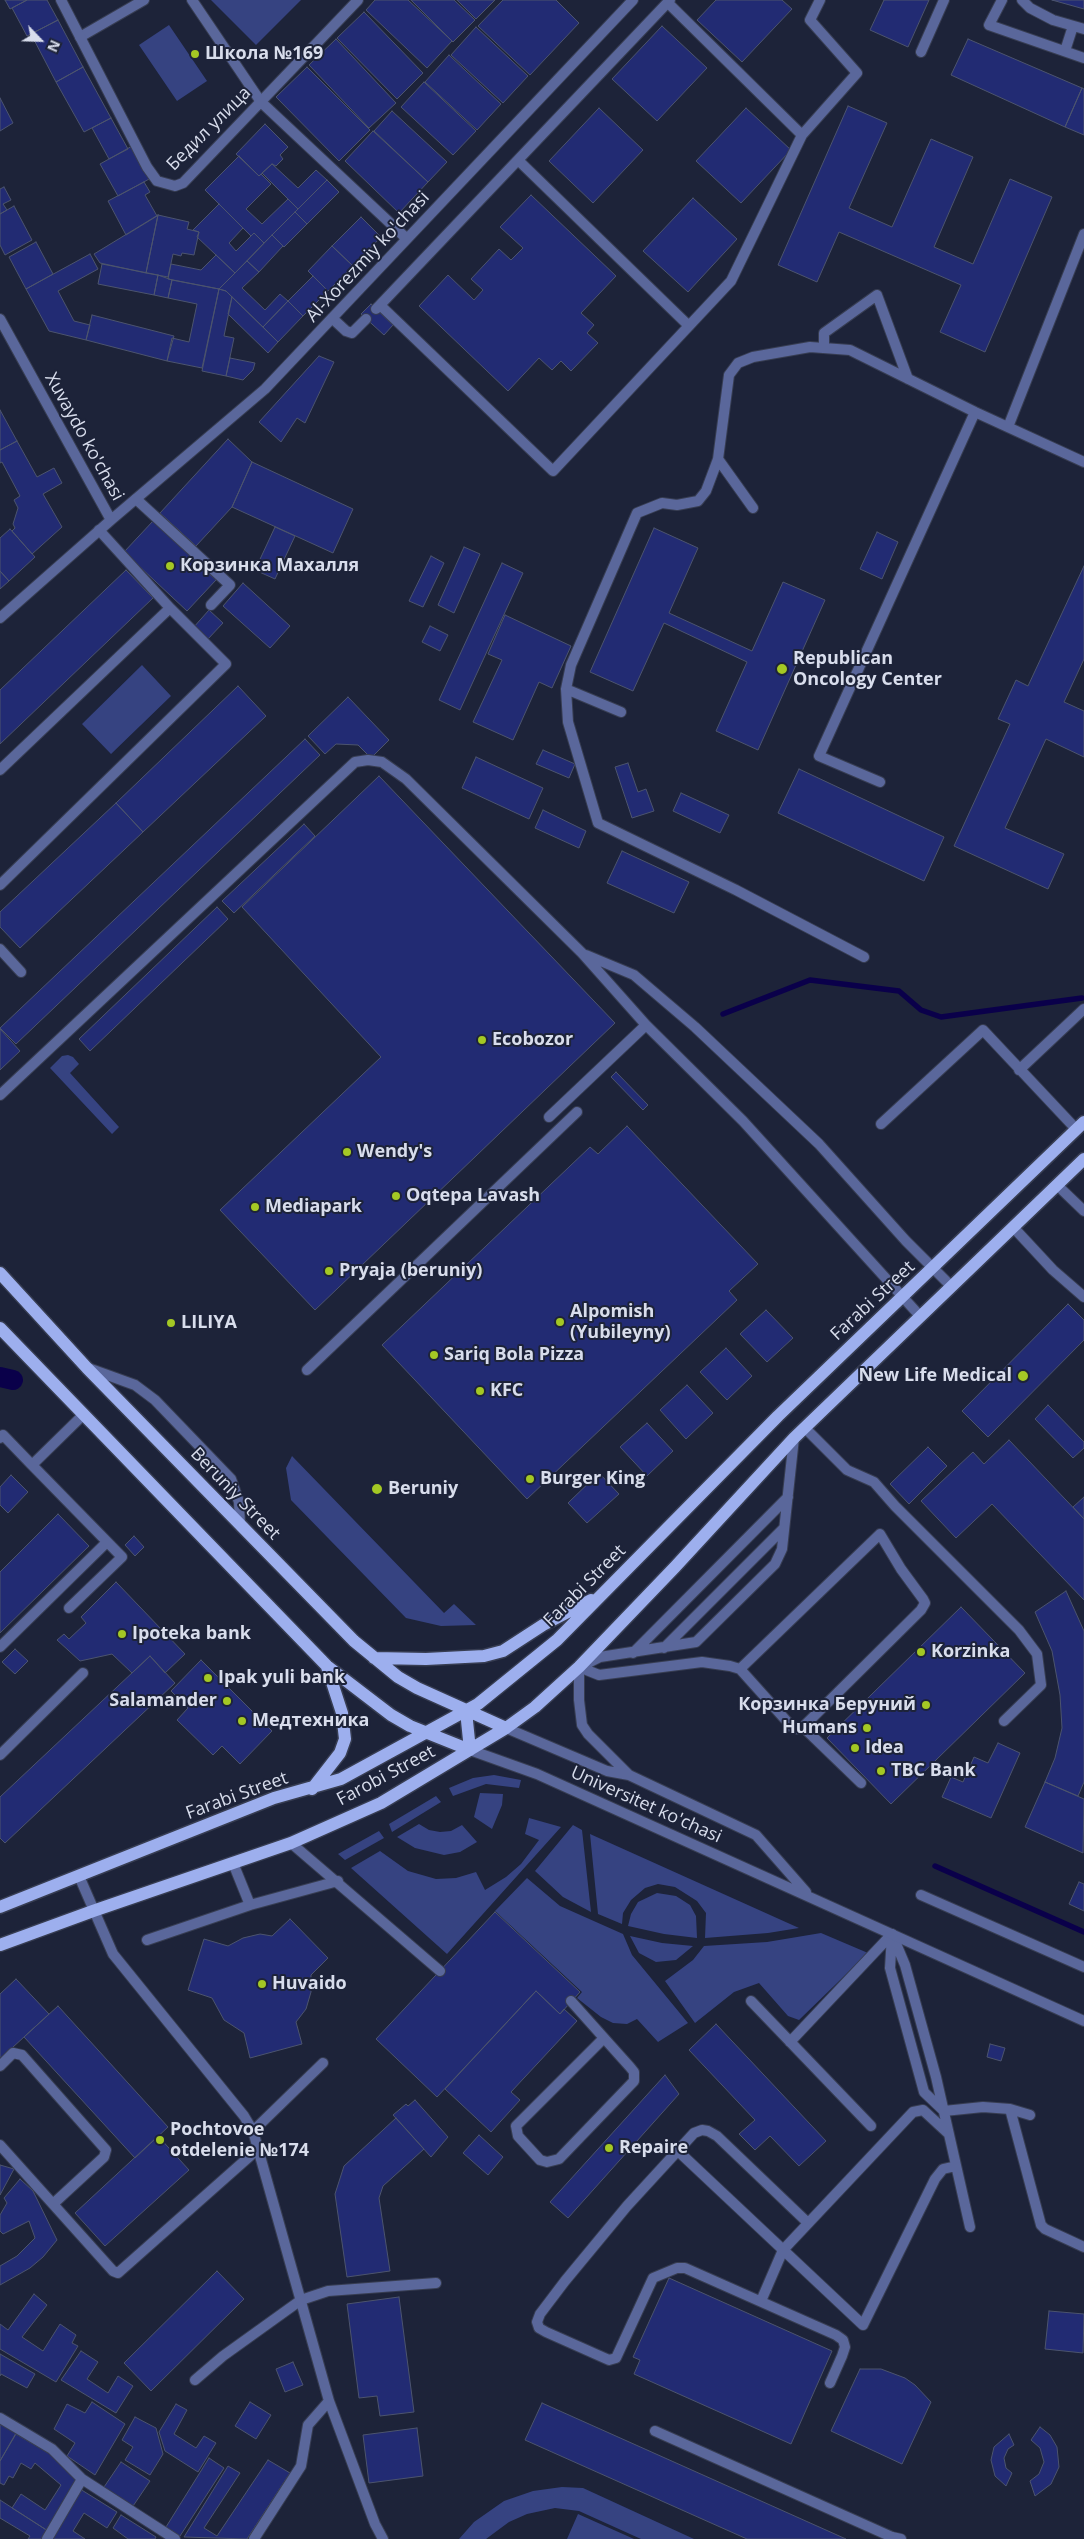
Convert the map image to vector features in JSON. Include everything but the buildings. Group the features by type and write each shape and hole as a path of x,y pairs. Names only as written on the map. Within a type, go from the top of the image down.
{"main road":[{"name":"Farabi Street","path":"0,1907 265,1802 341,1779 466,1711 504,1685 558,1640 778,1416 1080,1126"},
{"path":"470,1750 506,1728 535,1707 579,1667 794,1438 1084,1159"},
{"name":"Beruniy Street","path":"0,1273 87,1368 354,1641 374,1658 417,1688 506,1728"},
{"path":"0,1328 327,1666 391,1715 470,1750"},
{"path":"374,1658 484,1656 503,1651 543,1625 602,1594"},
{"path":"312,1789 340,1752 345,1739 342,1713 327,1666"},
{"path":"466,1711 470,1750"},
{"name":"Farobi Street","path":"291,1843 381,1803 470,1750"},
{"path":"0,1946 93,1910 291,1843"}],"street":[{"name":"Бедил улица","path":"61,0 148,167 157,181 175,186 183,183 358,0"},
{"path":"80,37 144,0"},
{"path":"192,0 260,102 406,238"},
{"name":"Al-Xorezmiy ko'chasi","path":"111,520 265,389 633,0"},
{"path":"802,135 669,1 378,307 553,471 731,282 802,135 857,73 810,20 820,0"},
{"path":"921,52 944,0"},
{"path":"1002,0 989,25 1084,58"},
{"path":"1022,0 1040,14 1084,28"},
{"path":"1065,51 1074,26"},
{"path":"518,160 689,326"},
{"path":"1008,427 1084,234"},
{"path":"824,347 824,333 877,294 908,379"},
{"path":"332,318 346,331 352,333 366,319"},
{"name":"Xuvaydo ko'chasi","path":"0,319 111,520 0,618"},
{"path":"864,958 736,890 598,822 568,722 566,689 571,666 582,636 637,513 662,503 676,505 698,501 706,491 718,459 725,391 729,375 738,364 753,357 810,347 850,350 975,412 1084,462"},
{"path":"880,782 819,756 975,412"},
{"path":"718,459 753,508"},
{"path":"136,499 230,585 211,605"},
{"path":"0,885 226,664 170,608 99,530"},
{"path":"0,770 170,608"},
{"path":"566,689 621,712"},
{"path":"0,1096 355,762 368,760 382,762 406,779 582,953 646,1025 743,1121 920,1316"},
{"path":"0,949 21,972"},
{"path":"582,953 634,975 695,1027 819,1144 906,1241 951,1286"},
{"path":"1019,1070 1084,1009"},
{"path":"549,1117 646,1025"},
{"path":"881,1124 983,1030 1019,1070 1080,1126"},
{"path":"307,1370 577,1112"},
{"path":"1057,1185 1084,1211"},
{"path":"1013,1228 1048,1265 1084,1297"},
{"path":"87,1368 135,1385 155,1400 231,1479 239,1502 240,1525"},
{"path":"32,1465 83,1415"},
{"path":"805,1428 847,1470 874,1482 895,1506 1019,1630 1037,1654 1041,1685 1004,1722"},
{"path":"0,1438 3,1435 122,1557 69,1608"},
{"path":"579,1667 600,1657 691,1644 701,1639 775,1564 782,1549 794,1438"},
{"path":"633,1653 788,1498"},
{"path":"664,1648 784,1528"},
{"path":"579,1667 599,1675 702,1662 719,1663 740,1669 792,1727 797,1729 802,1727 925,1603 880,1534 740,1669"},
{"path":"0,1647 107,1542"},
{"path":"579,1667 578,1700 582,1725 629,1775"},
{"path":"0,1755 83,1673"},
{"path":"802,1727 861,1783"},
{"name":"Universitet ko'chasi","path":"506,1728 606,1771 629,1775 756,1835 808,1895"},
{"name":"Universitet ko'chasi","path":"470,1750 537,1774 1084,2021"},
{"path":"291,1843 338,1881 440,1971"},
{"path":"233,1862 250,1905"},
{"path":"79,1876 104,1938 118,1960 244,2116 253,2131 329,2401 375,2524 383,2539"},
{"path":"147,1940 250,1905 338,1881"},
{"path":"921,1895 1084,1967"},
{"path":"790,2042 892,1934"},
{"path":"892,1934 890,1968 924,2092 944,2111 984,2107 1010,2109 1030,2115"},
{"path":"892,1934 905,1965 944,2111 970,2227"},
{"path":"571,2001 604,2038 634,2072 631,2086 559,2159 547,2162 540,2160 518,2136 516,2126 604,2038"},
{"path":"751,2001 871,2126"},
{"path":"0,2066 13,2053 22,2054 106,2150 104,2157 53,2204"},
{"path":"253,2131 323,2063"},
{"path":"1010,2109 1041,2224 1044,2229 1084,2247"},
{"path":"761,2301 783,2250 917,2110 923,2110 949,2134"},
{"path":"808,2223 717,2136 708,2131 694,2133 627,2206 565,2281 540,2314 538,2322 539,2328 609,2360 616,2358 653,2278 677,2268 690,2270 836,2335 843,2340 845,2346 842,2356 830,2383"},
{"path":"0,2145 113,2271 118,2273 259,2148"},
{"path":"678,2151 863,2325 939,2172 956,2166"},
{"path":"196,2380 223,2356 302,2300 328,2291 436,2283"},
{"path":"254,2539 301,2466 308,2425 329,2401"},
{"path":"0,2418 52,2449 82,2480 175,2539"},
{"path":"655,2431 900,2539"},
{"path":"47,2539 82,2480"}],"shaded area":[{"path":"211,0 301,0 256,45"},
{"path":"169,25 207,81 177,101 139,45"},
{"path":"142,665 171,696 111,754 82,724"},
{"path":"68,1055 73,1057 79,1064 70,1073 119,1127 112,1134 50,1068 62,1056"},
{"path":"292,1456 444,1613 454,1604 476,1625 441,1626 406,1618 291,1500 286,1468"},
{"path":"494,1775 521,1780 519,1788 486,1784 453,1796 449,1788 473,1778"},
{"path":"480,1793 503,1794 502,1805 492,1829 474,1817"},
{"path":"436,1796 441,1802 392,1832 389,1824"},
{"path":"529,1818 561,1827 447,1954 351,1868 380,1851 408,1871 436,1879 456,1878 476,1872 485,1890 506,1877 521,1864 539,1840 525,1834"},
{"path":"419,1824 429,1830 440,1832 451,1831 462,1825 477,1842 460,1852 444,1855 415,1848 397,1837"},
{"path":"573,1825 582,1830 591,1912 563,1897 535,1871"},
{"path":"379,1831 384,1838 345,1860 338,1854"},
{"path":"590,1834 799,1928 768,1933 705,1938 706,1913 697,1901 675,1887 658,1884 645,1888 631,1900 623,1913 622,1924 598,1914"},
{"path":"527,1878 560,1906 623,1934 632,1955 688,2023 658,2042 637,2019 627,2024 613,2023 601,2017 577,1998 582,1992 495,1911"},
{"path":"657,1893 676,1896 690,1905 696,1916 697,1938 664,1934 628,1926 631,1914 638,1902"},
{"path":"821,1933 868,1953 799,2020 788,2016 759,1983 734,1992 695,2023 665,1981 693,1960 704,1946 767,1942"},
{"path":"630,1936 662,1943 693,1946 676,1960 656,1962 639,1953"},
{"path":"562,2487 583,2488 694,2539 641,2539 579,2511 555,2508 527,2514 509,2522 486,2539 459,2539 474,2522 504,2501 533,2491"},
{"path":"578,2514 634,2539 567,2539"}],"waterway":[{"path":"723,1014 810,980 899,991 921,1010 941,1017 1082,998"},
{"path":"0,1377 13,1380"},
{"path":"935,1866 1084,1932"}],"place":[{"name":"Школа №169","path":"195,54"},
{"name":"Корзинка Махалля","path":"170,566"},
{"name":"Republican Oncology Center","path":"782,669"},
{"name":"Ecobozor","path":"482,1040"},
{"name":"Wendy's","path":"347,1152"},
{"name":"Oqtepa Lavash","path":"396,1196"},
{"name":"Mediapark","path":"255,1207"},
{"name":"Pryaja (beruniy)","path":"329,1271"},
{"name":"Alpomish (Yubileyny)","path":"560,1322"},
{"name":"LILIYA","path":"171,1323"},
{"name":"Sariq Bola Pizza","path":"434,1355"},
{"name":"New Life Medical","path":"1023,1376"},
{"name":"KFC","path":"480,1391"},
{"name":"Burger King","path":"530,1479"},
{"name":"Beruniy","path":"377,1489"},
{"name":"Ipoteka bank","path":"122,1634"},
{"name":"Korzinka","path":"921,1652"},
{"name":"Ipak yuli bank","path":"208,1678"},
{"name":"Salamander","path":"227,1701"},
{"name":"Корзинка Беруний","path":"926,1705"},
{"name":"Медтехника","path":"242,1721"},
{"name":"Humans","path":"867,1728"},
{"name":"Idea","path":"855,1748"},
{"name":"TBC Bank","path":"881,1771"},
{"name":"Huvaido","path":"262,1984"},
{"name":"Pochtovoe otdelenie №174","path":"160,2140"},
{"name":"Repaire","path":"609,2148"}]}
